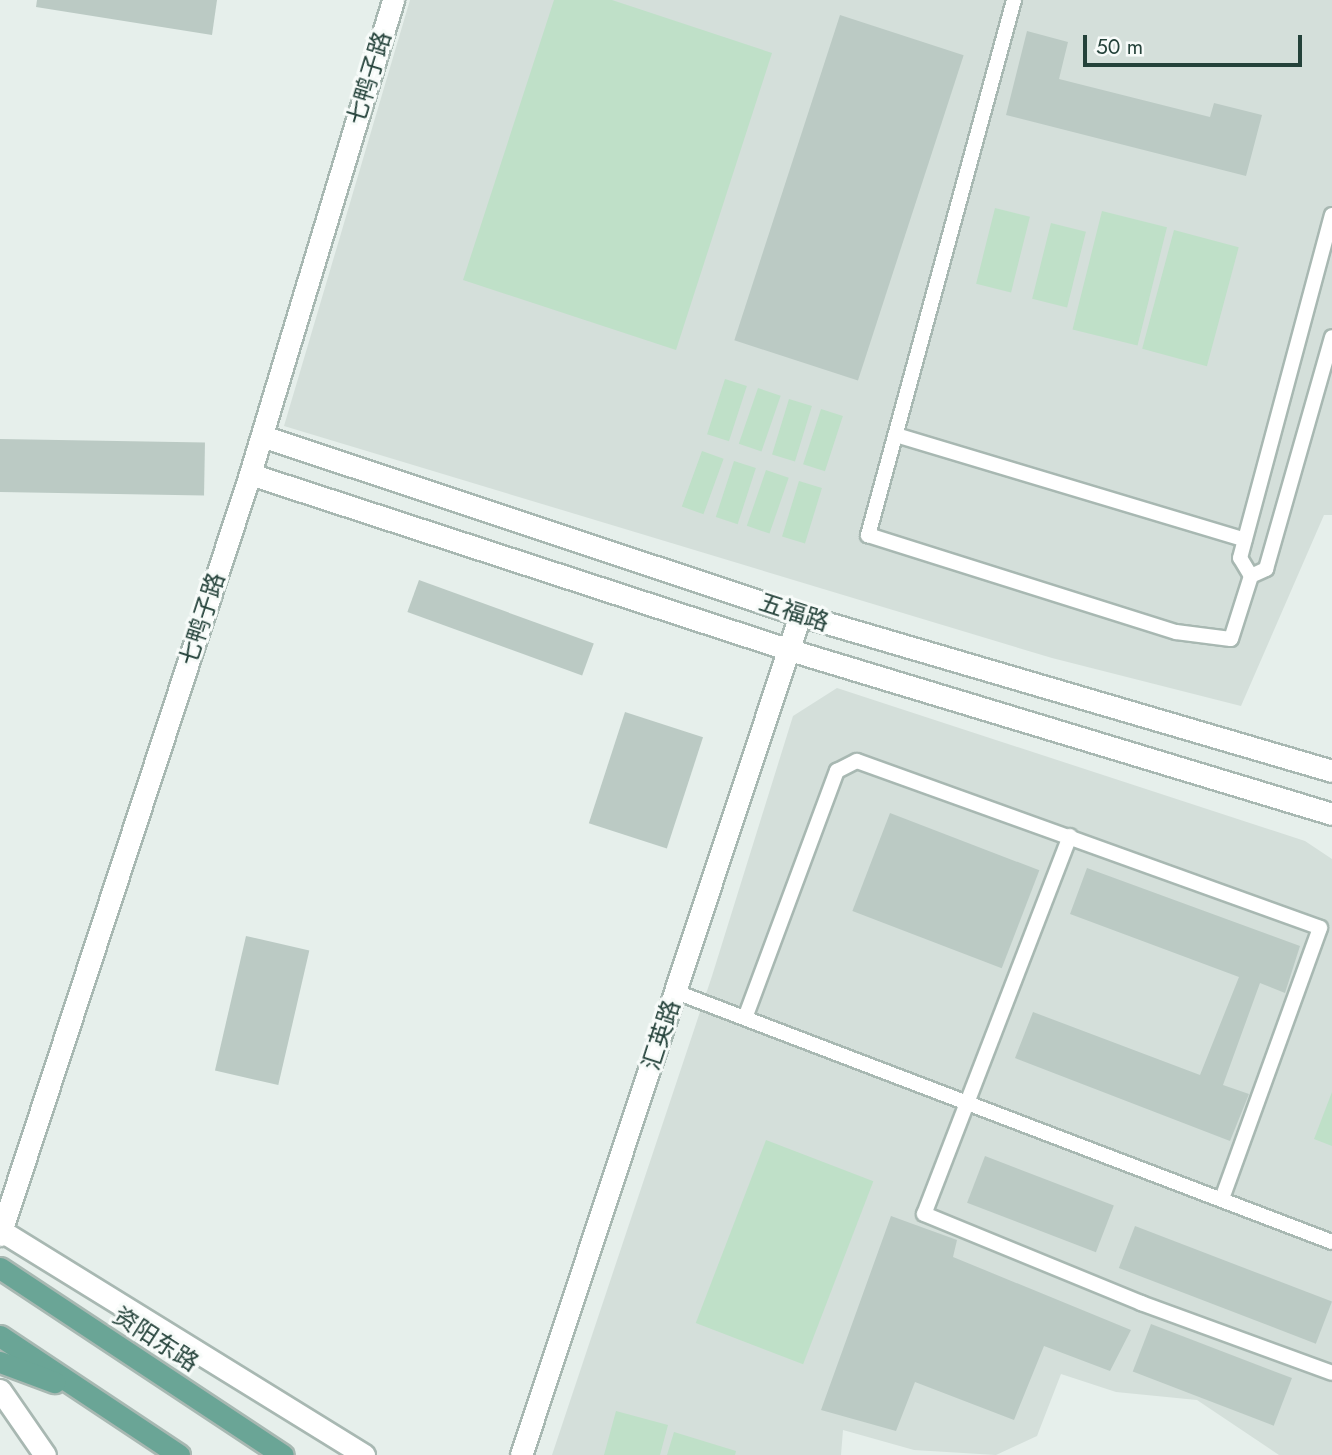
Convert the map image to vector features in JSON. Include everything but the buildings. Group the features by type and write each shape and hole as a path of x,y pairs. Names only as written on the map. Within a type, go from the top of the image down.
{"main road":[{"name":"资阳东路","path":"0,1268 283,1455"},
{"path":"0,1336 179,1455"},
{"path":"0,1362 92,1396"}],"street":[{"name":"七鸭子路","path":"0,1232 250,474 393,0"},
{"name":"五福路","path":"262,436 800,615 1332,771"},
{"path":"250,474 790,650 1332,814"},
{"name":"汇英路","path":"521,1455 800,615"},
{"path":"0,1232 364,1455"},
{"path":"0,1390 45,1455"}],"lane":[{"path":"1014,0 868,535 1176,632 1231,639 1251,576 1266,569 1332,337"},
{"path":"1251,576 1240,558 1332,215"},
{"path":"896,435 1245,540"},
{"path":"745,1018 837,771 857,761 1320,928 1222,1199"},
{"path":"1070,836 965,1102 924,1214 1141,1303 1332,1373"},
{"path":"676,992 1332,1242"}],"shaded area":[{"path":"410,0 1332,0 1332,515 1324,515 1241,706 1052,658 284,426"},
{"path":"837,688 1305,841 1332,859 1332,1455 1279,1455 1197,1400 1116,1392 1061,1374 1037,1436 996,1455 914,1450 843,1430 841,1455 552,1455 712,976 793,716"}],"green space":[{"path":"554,0 612,0 772,53 676,350 463,280"},
{"path":"995,208 1030,217 1011,292 976,284"},
{"path":"1102,211 1167,227 1137,346 1072,329"},
{"path":"1051,223 1086,232 1067,307 1032,299"},
{"path":"1174,230 1239,247 1207,366 1142,349"},
{"path":"725,379 747,386 729,441 707,434"},
{"path":"758,388 781,396 761,452 739,444"},
{"path":"789,399 812,406 795,461 772,454"},
{"path":"821,409 843,416 825,471 803,464"},
{"path":"702,451 724,459 703,514 682,506"},
{"path":"734,461 756,468 738,524 716,517"},
{"path":"766,470 789,478 769,534 747,526"},
{"path":"799,481 822,488 805,543 782,536"},
{"path":"1332,1092 1332,1146 1314,1139"},
{"path":"766,1140 873,1181 803,1364 696,1323"},
{"path":"616,1411 668,1425 660,1455 604,1455"},
{"path":"674,1432 736,1451 735,1455 667,1455"}]}
